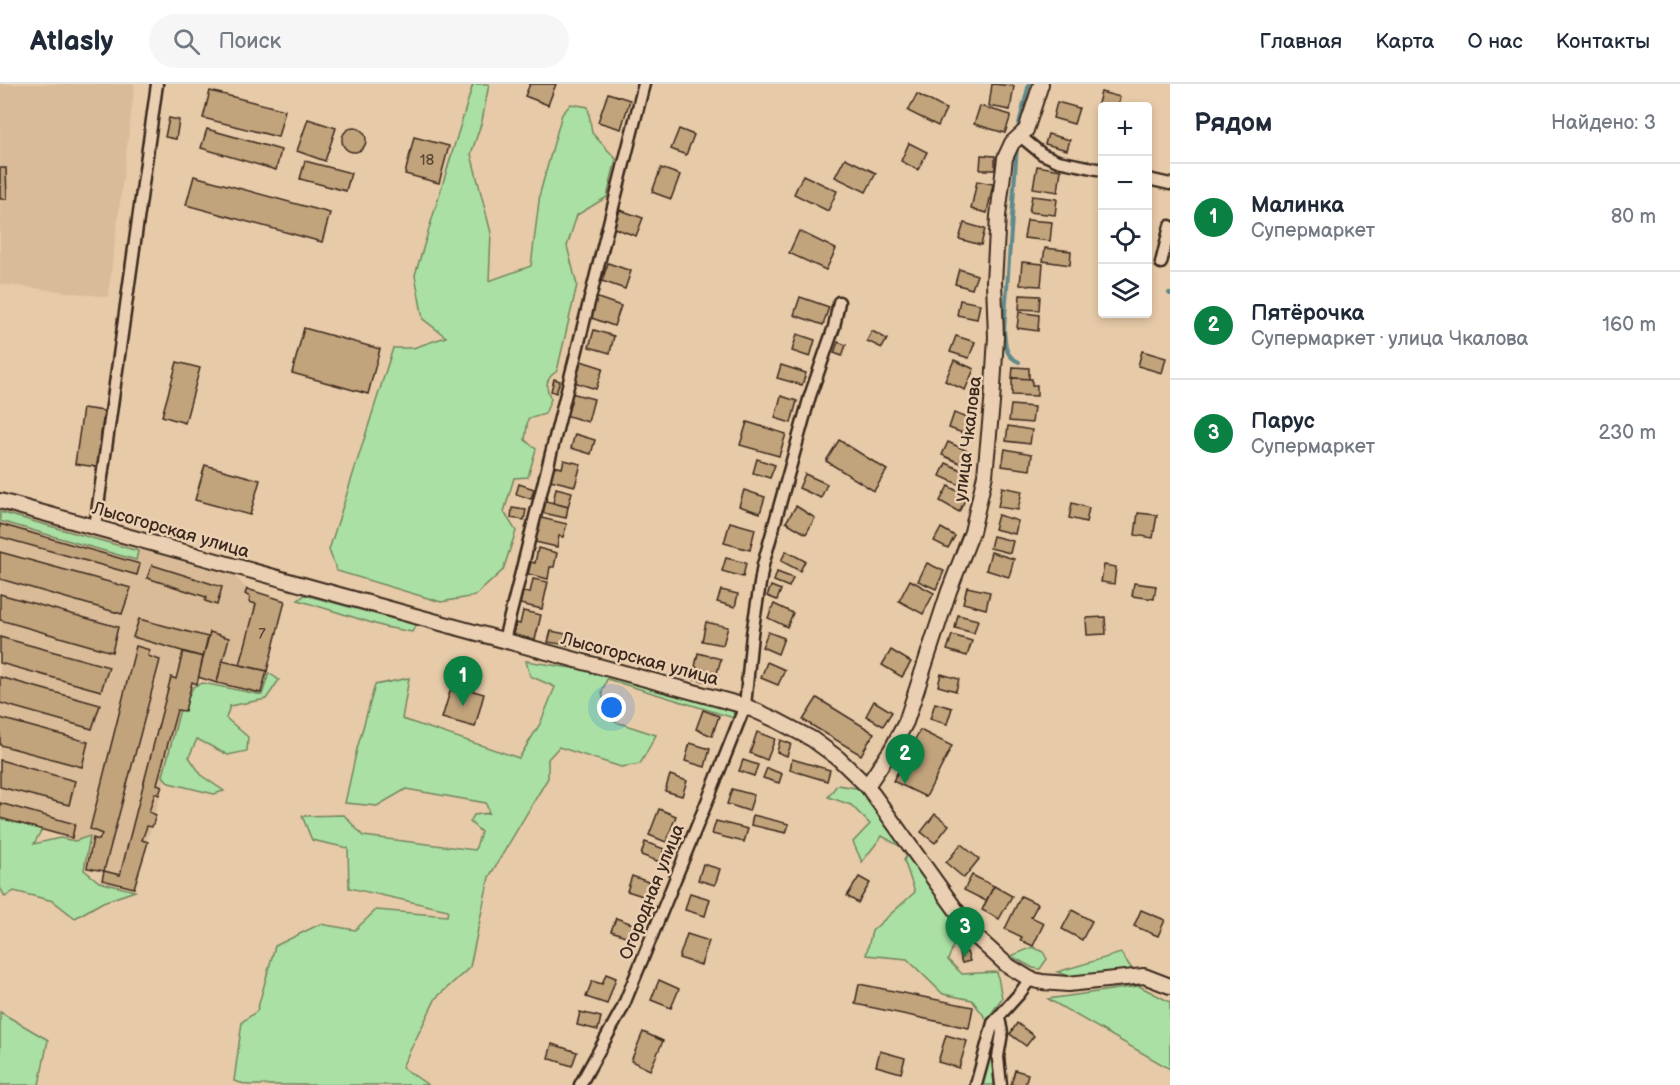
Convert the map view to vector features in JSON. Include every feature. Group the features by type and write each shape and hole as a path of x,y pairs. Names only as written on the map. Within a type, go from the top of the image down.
{"street":[{"path":"95,527 158,84"},
{"path":"504,640 644,84"},
{"name":"улица Чкалова","path":"867,786 906,722 949,591 972,532 985,475 996,337 994,282 998,216 1005,158 1012,143 1026,130 1041,84"},
{"path":"1020,136 1042,154 1058,161 1098,169"},
{"path":"1152,180 1170,184"},
{"path":"1161,262 1170,226"},
{"name":"Огородная улица","path":"580,1085 622,1009 745,706 752,634 763,565 810,396 834,327 839,302"},
{"name":"Лысогорская улица","path":"0,501 745,706 812,739 838,758 867,786 974,935 1007,965 1030,979 1042,982 1068,984 1144,976 1170,986"},
{"path":"976,1085 994,1025 1030,979"},
{"path":"994,1025 1002,1033 998,1057 1001,1085"}],"shaded area":[{"path":"0,84 135,84 108,297 0,284"},
{"path":"0,509 234,575 247,589 285,601 261,693 199,677 197,684 192,683 134,888 102,880 104,871 64,862 72,837 0,818"}],"green space":[{"path":"473,84 489,84 482,121 471,154 491,233 489,281 531,266 540,193 562,114 571,104 588,107 592,133 616,159 607,197 577,215 567,246 577,285 557,371 547,383 551,399 545,414 528,419 525,440 536,449 528,477 514,478 504,512 516,531 503,570 475,596 441,602 337,571 329,550 393,348 413,348 446,337 423,319 415,275"},
{"path":"0,512 138,551 136,560 0,521"},
{"path":"305,595 416,625 412,632 385,627 298,600"},
{"path":"526,661 610,674 733,709 734,718 607,679 602,692 607,719 656,735 640,764 621,767 559,747 548,759 548,778 489,877 470,967 436,998 402,1067 428,1085 248,1085 234,1081 242,1022 257,1011 275,946 320,924 355,930 376,910 447,916 448,910 349,888 348,848 312,840 302,816 344,815 363,836 475,850 481,832 470,822 474,815 489,813 486,803 406,789 377,806 345,803 375,685 409,678 402,719 519,758 540,724 555,687 530,676"},
{"path":"269,673 279,680 266,699 230,706 226,718 248,737 247,751 228,755 197,739 189,757 202,776 224,791 214,794 169,783 163,776 179,713 194,686 203,683 262,695"},
{"path":"837,785 862,789 904,840 901,847 882,836 862,862 853,842 870,824 851,805 828,797"},
{"path":"0,818 42,829 34,844 60,838 75,841 90,836 84,870 99,882 135,891 103,902 75,918 53,901 14,891 5,897 0,887"},
{"path":"909,852 962,922 948,960 962,974 997,972 1002,998 987,1020 972,1000 943,994 907,959 866,955 872,931 915,892 904,860"},
{"path":"1033,947 1043,952 1047,959 1040,969 1033,968 1011,956"},
{"path":"1121,953 1134,972 1075,978 1057,972"},
{"path":"1139,986 1170,1002 1170,1069 1048,999"},
{"path":"0,1012 48,1040 39,1085 0,1085"},
{"path":"995,1023 1000,1034 999,1085 980,1085"}],"building":[{"path":"530,84 556,84 548,105 525,96"},
{"path":"992,84 1014,86 1010,110 989,106"},
{"path":"210,91 285,110 278,137 203,118"},
{"path":"1101,92 1120,97 1119,102 1098,102"},
{"path":"608,93 630,100 621,129 598,122"},
{"path":"917,94 946,109 938,126 908,111"},
{"path":"1057,102 1079,108 1074,124 1053,118"},
{"path":"980,106 1011,115 1005,133 974,124"},
{"path":"169,118 179,120 176,139 165,137"},
{"path":"308,119 336,128 325,161 297,151"},
{"path":"354,128 363,131 366,140 363,149 354,152 345,149 342,140 345,131"},
{"path":"207,129 281,150 276,170 201,148"},
{"path":"679,129 694,135 686,155 671,149"},
{"path":"1048,134 1070,140 1067,150 1045,144"},
{"path":"414,137 449,146 439,183 405,174"},
{"path":"909,143 927,152 918,170 901,161"},
{"path":"981,155 995,156 995,170 980,170"},
{"path":"845,158 876,173 866,192 835,177"},
{"path":"305,161 351,173 346,191 300,179"},
{"path":"1037,166 1061,170 1058,192 1033,188"},
{"path":"0,168 6,168 7,199 0,199"},
{"path":"661,168 680,175 671,199 652,192"},
{"path":"803,175 837,191 828,211 794,194"},
{"path":"194,176 330,213 322,242 186,205"},
{"path":"977,181 993,184 987,213 971,209"},
{"path":"1032,196 1057,199 1055,215 1029,212"},
{"path":"620,210 643,218 636,236 614,228"},
{"path":"1027,220 1052,222 1050,241 1024,238"},
{"path":"964,223 985,229 981,245 959,239"},
{"path":"799,231 836,249 826,270 789,253"},
{"path":"1045,248 1071,251 1070,265 1043,261"},
{"path":"1022,262 1043,264 1041,286 1020,285"},
{"path":"608,263 631,271 625,289 602,281"},
{"path":"959,269 977,275 972,289 955,284"},
{"path":"1020,295 1040,296 1039,310 1019,309"},
{"path":"595,297 621,306 614,326 589,317"},
{"path":"800,297 829,307 823,325 794,315"},
{"path":"960,300 980,304 977,319 957,315"},
{"path":"1019,312 1039,315 1038,331 1017,328"},
{"path":"304,328 380,349 368,394 292,373"},
{"path":"594,330 614,336 610,353 589,347"},
{"path":"872,331 887,339 882,348 867,341"},
{"path":"797,334 815,340 810,357 792,351"},
{"path":"956,336 975,342 969,358 950,352"},
{"path":"838,342 846,345 842,356 834,353"},
{"path":"1142,351 1166,358 1162,373 1138,366"},
{"path":"954,360 974,369 965,390 945,381"},
{"path":"581,361 603,368 596,389 574,382"},
{"path":"177,362 200,368 185,423 162,416"},
{"path":"781,365 806,373 802,385 777,378"},
{"path":"1013,367 1029,368 1029,379 1012,378"},
{"path":"1012,378 1032,379 1032,385 1037,385 1037,396 1012,395"},
{"path":"554,379 560,381 556,393 551,391"},
{"path":"571,393 594,399 588,422 565,415"},
{"path":"781,396 797,401 791,423 775,418"},
{"path":"1011,405 1034,407 1032,423 1009,421"},
{"path":"83,408 104,411 97,467 75,464"},
{"path":"954,413 973,420 968,435 949,428"},
{"path":"747,422 786,434 779,456 740,445"},
{"path":"1008,426 1032,430 1030,444 1006,441"},
{"path":"575,434 595,440 591,454 571,448"},
{"path":"839,440 887,470 874,491 826,461"},
{"path":"948,442 970,452 964,465 942,455"},
{"path":"1005,449 1032,454 1030,470 1002,466"},
{"path":"757,459 775,465 770,478 753,473"},
{"path":"564,460 581,464 575,486 550,480 554,466 562,468"},
{"path":"946,463 967,473 962,486 940,476"},
{"path":"205,465 260,480 250,515 195,500"},
{"path":"805,474 827,484 821,498 799,488"},
{"path":"519,484 534,489 531,499 516,494"},
{"path":"948,486 967,496 959,512 940,501"},
{"path":"1002,487 1022,491 1018,510 998,507"},
{"path":"556,488 572,492 568,507 553,503"},
{"path":"744,490 765,497 760,513 739,506"},
{"path":"546,501 568,507 566,518 543,513"},
{"path":"1072,503 1089,508 1086,522 1069,518"},
{"path":"796,506 815,518 806,534 786,522"},
{"path":"512,508 526,510 524,520 511,518"},
{"path":"1138,513 1157,515 1153,538 1135,535"},
{"path":"998,515 1018,521 1015,534 994,529"},
{"path":"537,517 567,524 563,537 559,536 557,547 535,542"},
{"path":"730,522 755,529 750,550 724,543"},
{"path":"0,524 140,564 137,575 0,537"},
{"path":"941,528 955,536 948,548 934,541"},
{"path":"993,536 1013,541 1010,553 990,548"},
{"path":"538,548 557,553 554,567 550,567 548,579 528,574 531,562 535,563"},
{"path":"786,551 805,561 800,571 781,561"},
{"path":"0,552 131,588 122,614 0,579"},
{"path":"991,552 1014,559 1009,577 986,570"},
{"path":"726,558 746,563 743,577 722,571"},
{"path":"927,563 944,571 936,589 918,581"},
{"path":"152,565 222,587 217,605 205,601 206,597 147,578"},
{"path":"1104,565 1116,567 1114,584 1101,582"},
{"path":"777,572 793,578 789,587 774,581"},
{"path":"533,579 548,582 542,609 520,604 523,592 530,593"},
{"path":"910,580 934,593 923,614 899,601"},
{"path":"1134,583 1156,586 1154,599 1132,596"},
{"path":"771,586 781,590 777,600 767,596"},
{"path":"967,587 990,592 986,609 963,603"},
{"path":"247,589 285,601 267,671 240,665 256,604 249,602 250,597 245,594"},
{"path":"721,590 738,594 735,607 717,602"},
{"path":"0,594 118,627 112,652 0,620"},
{"path":"774,604 793,613 787,627 768,618"},
{"path":"523,611 541,615 535,640 514,635 516,623 520,624"},
{"path":"958,615 978,620 974,633 955,628"},
{"path":"1105,617 1106,634 1087,635 1086,618"},
{"path":"139,619 208,637 203,657 133,637"},
{"path":"706,622 728,627 723,645 702,641"},
{"path":"551,631 576,636 573,646 548,642"},
{"path":"210,632 229,638 217,683 198,677"},
{"path":"768,632 784,638 778,654 762,647"},
{"path":"952,635 972,641 967,656 947,650"},
{"path":"0,637 109,667 101,691 0,663"},
{"path":"136,646 150,650 148,656 160,660 104,871 87,868 93,838 99,840 102,834 90,829"},
{"path":"891,650 911,662 902,677 882,665"},
{"path":"183,652 203,657 197,684 192,682 185,711 177,710 157,784 162,786 159,795 155,793 149,812 156,815 152,827 147,826 142,840 148,842 134,888 102,880 104,871 120,875 171,677 176,679"},
{"path":"698,653 721,659 717,673 695,667"},
{"path":"222,661 267,671 261,693 217,683"},
{"path":"767,662 785,670 778,685 761,678"},
{"path":"695,668 718,675 715,684 692,678"},
{"path":"941,674 959,679 956,691 938,686"},
{"path":"0,677 100,705 92,729 0,703"},
{"path":"452,685 484,694 475,727 442,718"},
{"path":"817,698 874,733 861,755 803,720"},
{"path":"874,701 892,712 883,726 866,716"},
{"path":"935,703 952,708 947,724 930,719"},
{"path":"703,710 719,716 712,736 696,729"},
{"path":"0,718 88,742 82,767 0,745"},
{"path":"920,730 952,746 926,797 893,781"},
{"path":"757,732 775,739 767,760 750,753"},
{"path":"780,740 791,744 787,756 777,752"},
{"path":"690,743 710,749 705,767 685,761"},
{"path":"792,759 830,770 827,781 790,770"},
{"path":"0,760 75,781 69,805 0,787"},
{"path":"743,760 758,765 754,776 739,771"},
{"path":"767,768 782,774 779,783 763,778"},
{"path":"670,775 687,781 682,796 665,791"},
{"path":"732,789 754,795 749,811 727,804"},
{"path":"0,803 75,824 72,838 0,818"},
{"path":"659,809 676,816 666,842 649,835"},
{"path":"935,814 949,825 935,843 921,832"},
{"path":"753,815 789,824 786,833 751,825"},
{"path":"716,821 748,829 744,842 712,834"},
{"path":"645,842 664,849 660,862 641,855"},
{"path":"961,844 979,859 964,878 946,863"},
{"path":"703,864 720,869 715,885 698,880"},
{"path":"972,875 994,886 986,901 964,890"},
{"path":"632,876 651,883 646,897 627,891"},
{"path":"859,877 870,883 858,903 847,896"},
{"path":"994,886 1012,896 999,919 982,910"},
{"path":"690,893 710,899 705,916 685,910"},
{"path":"1021,896 1038,904 1031,917 1044,923 1033,946 1020,940 1022,937 1005,929"},
{"path":"1072,910 1092,921 1082,940 1062,929"},
{"path":"1141,910 1165,920 1158,936 1134,926"},
{"path":"616,918 638,926 634,939 611,931"},
{"path":"687,934 709,941 701,965 679,958"},
{"path":"967,952 970,961 962,963 959,954"},
{"path":"606,974 616,978 607,1004 586,997 592,981 602,984"},
{"path":"659,980 679,989 671,1008 651,1000"},
{"path":"859,984 973,1007 969,1028 855,1004"},
{"path":"580,1012 601,1017 598,1030 577,1025"},
{"path":"1017,1023 1034,1036 1026,1046 1010,1034"},
{"path":"643,1032 663,1041 650,1070 631,1061"},
{"path":"946,1035 967,1041 959,1068 938,1062"},
{"path":"552,1044 577,1052 572,1066 548,1058"},
{"path":"880,1051 905,1058 901,1073 876,1066"},
{"path":"1015,1070 1028,1074 1025,1085 1011,1085"}],"waterway":[{"path":"1017,132 1029,84"},
{"path":"1017,146 1004,330 1008,353 1019,362"}],"place":[{"name":"Малинка","path":"463,706"},
{"name":"Пятёрочка","path":"905,784"},
{"name":"Парус","path":"965,957"}]}
